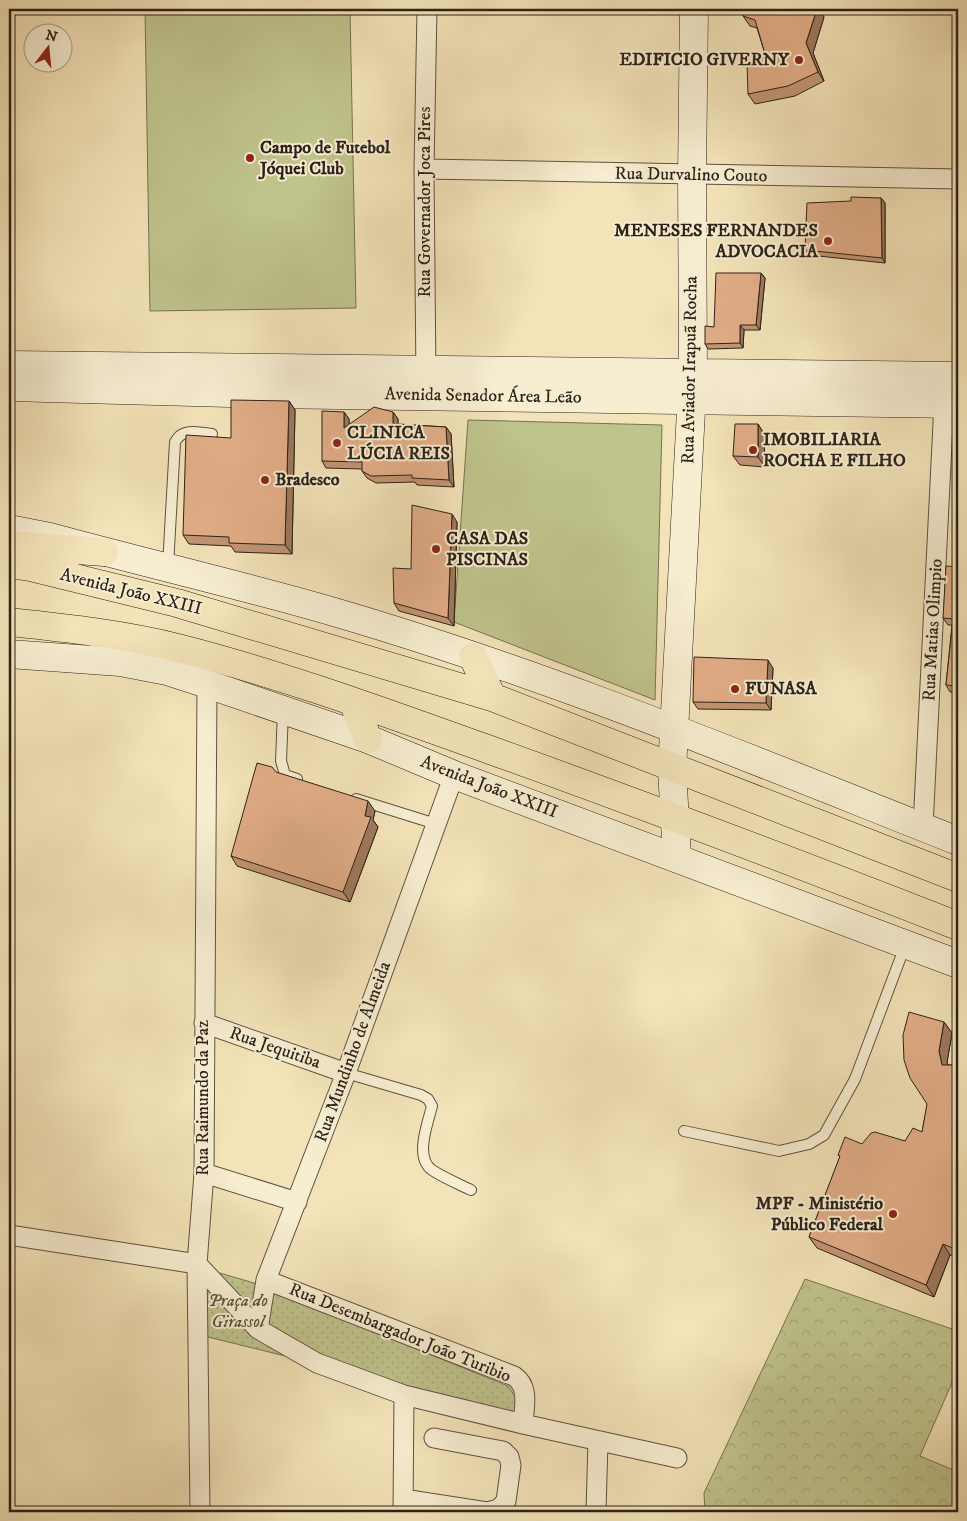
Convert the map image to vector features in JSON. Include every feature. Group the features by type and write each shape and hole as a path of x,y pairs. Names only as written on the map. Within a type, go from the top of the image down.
{"main road":[{"path":"9,545 104,552"},
{"name":"Avenida João XXIII","path":"9,564 30,567 178,603 492,697 672,769 958,878"},
{"name":"Avenida João XXIII","path":"9,622 66,628 177,648 260,671 674,816 958,926"},
{"path":"473,657 492,697"},
{"path":"353,702 368,739"}],"street":[{"name":"Rua Governador Joca Pires","path":"426,382 424,169 427,9"},
{"name":"Rua Aviador Irapuã Rocha","path":"677,857 672,769 692,386 694,9"},
{"name":"Rua Durvalino Couto","path":"424,169 958,179"},
{"name":"Avenida Senador Área Leão","path":"9,365 47,376 692,386 951,403"},
{"name":"Avenida Senador Área Leão","path":"9,387 47,376"},
{"name":"Avenida Senador Área Leão","path":"692,386 958,376"},
{"name":"Rua Matias Olimpio","path":"923,827 951,403"},
{"name":"Avenida João XXIII","path":"9,529 50,537 335,612 473,657 674,730 958,841"},
{"name":"Avenida João XXIII","path":"9,654 120,662 167,672 207,684 368,739 454,775 677,857 958,964"},
{"name":"Rua Raimundo da Paz","path":"200,1512 196,1264 204,1173 207,684"},
{"name":"Rua Mundinho de Almeida","path":"258,1329 266,1280 346,1073 454,775"},
{"name":"Rua Jequitiba","path":"204,1023 346,1073"},
{"path":"204,1173 296,1202"},
{"path":"9,1236 196,1264 258,1329 317,1364 404,1395 522,1424 677,1458"},
{"name":"Rua Desembargador João Turibio","path":"266,1280 514,1376 523,1385 525,1402 522,1424"},
{"path":"404,1395 403,1506 487,1512 499,1509 506,1501 511,1465 509,1457 503,1451 434,1438"},
{"path":"596,1512 598,1441"}],"lane":[{"path":"167,568 175,442 179,435 186,432 212,434"},
{"path":"283,710 281,761 285,776 304,782"},
{"path":"342,794 436,824"},
{"path":"684,1131 779,1151 808,1144 824,1135 834,1121 855,1079 906,943"},
{"path":"346,1073 421,1095 428,1099 432,1106 424,1141 425,1160 430,1169 471,1190"}],"green space":[{"name":"Campo de Futebol Jóquei Club","path":"145,9 350,9 356,308 150,311"},
{"path":"468,420 662,425 655,700 454,622"},
{"name":"Praça do Girassol","path":"206,1269 254,1283 508,1386 517,1399 517,1413 204,1336"},
{"path":"805,1279 958,1331 958,1369 920,1456 958,1472 958,1512 705,1512 704,1493"}],"building":[{"name":"EDIFICIO GIVERNY","path":"747,9 817,9 806,43 818,72 788,86 748,94 747,63 766,57 755,20 743,16"},
{"path":"851,197 881,198 882,258 805,250 807,203 851,201"},
{"path":"716,273 761,273 756,325 740,325 740,343 705,344 705,326 714,327"},
{"path":"231,400 289,401 285,545 229,543 229,537 183,535 186,435 231,438"},
{"path":"374,407 393,412 393,424 446,427 449,480 412,478 412,475 371,476 362,471 362,462 322,461 322,411 344,412 344,428"},
{"path":"735,424 758,424 758,457 733,456"},
{"name":"CASA DAS PISCINAS","path":"412,505 452,514 448,618 394,603 393,568 411,569"},
{"path":"946,566 958,567 958,695 955,694 956,686 946,685 953,619 943,618"},
{"name":"FUNASA","path":"694,657 768,660 766,703 693,702"},
{"path":"257,763 272,767 276,772 368,801 365,816 371,817 343,892 231,856"},
{"path":"909,1012 944,1022 939,1051 942,1065 958,1065 958,1242 955,1249 943,1244 926,1285 809,1237 840,1156 838,1155 845,1137 862,1144 871,1133 875,1132 905,1141 913,1128 922,1132 927,1104 910,1078 904,1060 903,1035"},
{"path":"958,1423 958,1440 952,1438"}],"place":[{"name":"EDIFICIO GIVERNY","path":"799,60"},
{"name":"Campo de Futebol Jóquei Club","path":"250,158"},
{"name":"MENESES FERNANDES ADVOCACIA","path":"828,241"},
{"name":"CLINICA LÚCIA REIS","path":"337,443"},
{"name":"IMOBILIARIA ROCHA E FILHO","path":"753,450"},
{"name":"Bradesco","path":"265,480"},
{"name":"CASA DAS PISCINAS","path":"436,549"},
{"name":"FUNASA","path":"735,689"},
{"name":"MPF - Ministério Público Federal","path":"893,1214"}]}
